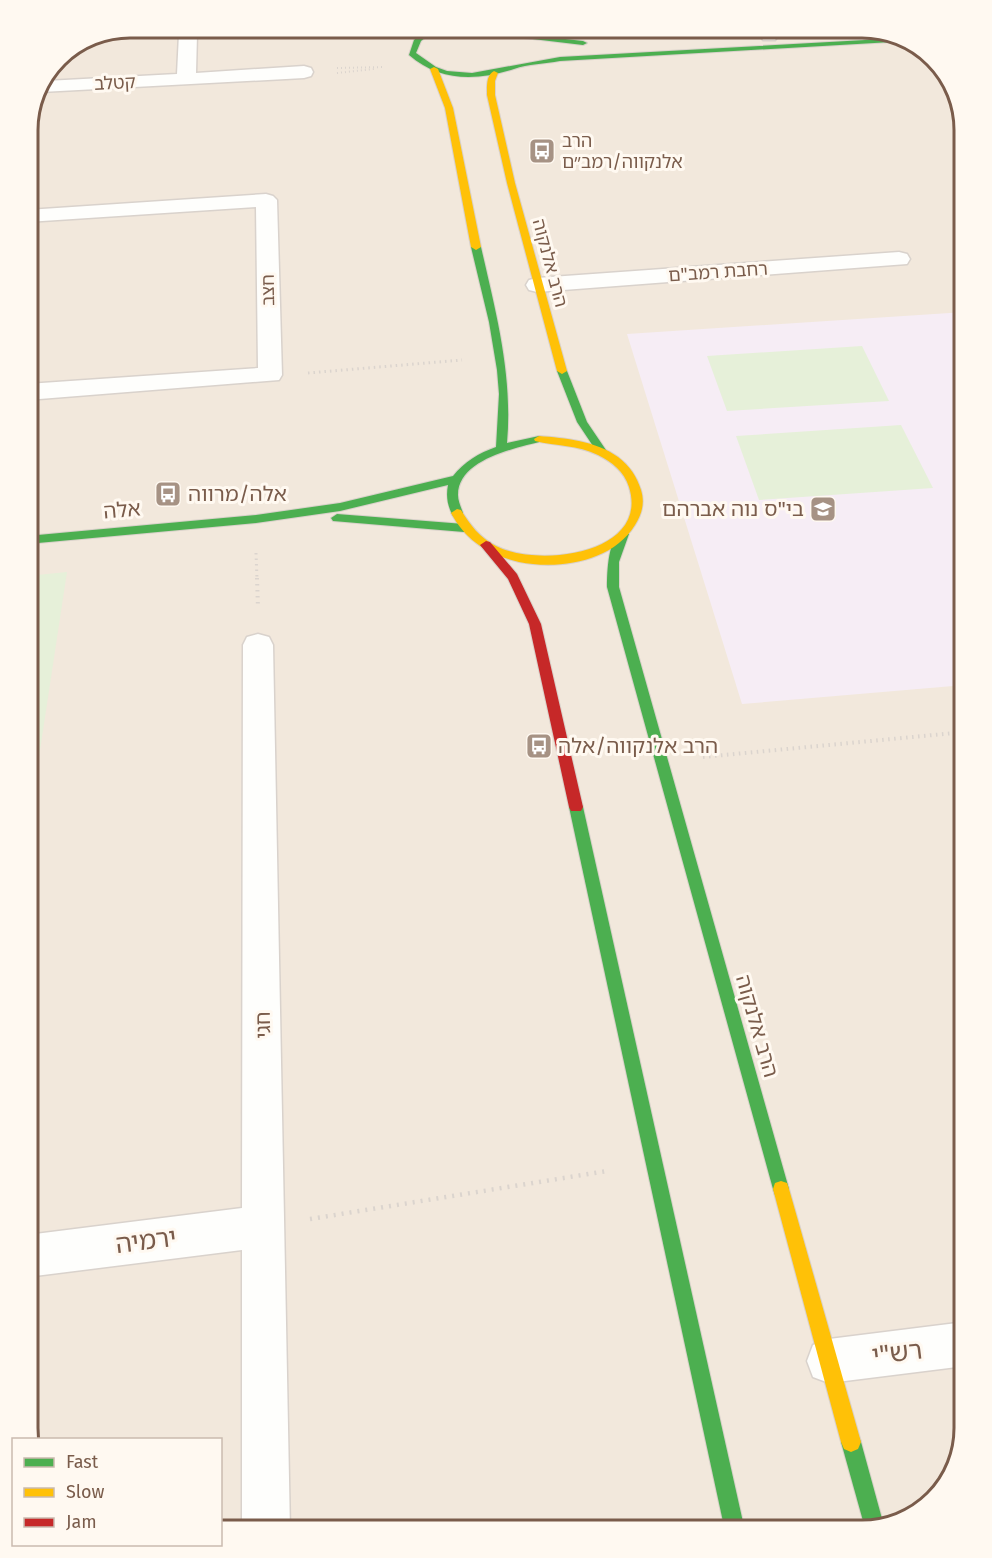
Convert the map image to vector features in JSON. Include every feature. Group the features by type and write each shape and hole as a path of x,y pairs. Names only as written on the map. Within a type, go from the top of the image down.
{"main road":[{"path":"421,38 413,45 412,52 443,82 501,357 506,383 506,415 501,446"},
{"path":"516,66 525,61 531,48 522,38"},
{"path":"548,38 578,43 614,43 684,38"},
{"path":"429,67 463,75 494,73 516,66 560,59 888,41"},
{"name":"הרב אלנקוה","path":"494,73 491,81 491,95 557,359 582,423 603,453"},
{"path":"486,545 527,559 558,560 588,554 612,543 635,518 637,491 629,474 603,453 580,444 554,439 526,440 501,446 469,464 457,479 452,497 458,518 464,528 486,545 505,564 519,583 539,638 733,1520"},
{"name":"אלה","path":"38,539 256,519 340,507 457,479"},
{"name":"אלה","path":"256,519 338,518 464,528"},
{"name":"הרב אלנקוה","path":"622,534 613,562 613,587 873,1519"}],"street":[{"path":"186,78 188,38"},
{"name":"קטלב","path":"48,87 304,72"},
{"name":"חצב","path":"38,215 266,200 270,375 38,391"},
{"name":"רחבת רמב\"ם","path":"537,285 899,259"},
{"name":"חגי","path":"258,645 266,1520"},
{"name":"ירמיה","path":"38,1255 265,1226"},
{"name":"רש\"י","path":"829,1361 954,1345"}],"path":[{"path":"304,72 319,69 429,67"},
{"path":"304,72 321,74 380,68"},
{"path":"342,370 501,357"},
{"path":"256,519 258,645"},
{"path":"660,761 954,733"},
{"path":"265,1226 656,1163"}],"shaded area":[{"path":"129,38 869,38 892,42 914,53 939,78 950,100 954,129 954,1441 948,1464 942,1475 932,1489 914,1505 892,1516 863,1520 222,1520 222,1438 38,1438 38,123 41,105 56,73 83,50 100,42"},
{"name":"בי\"ס נוה אברהם","path":"954,313 954,686 742,704 627,334"}],"green space":[{"path":"862,346 889,401 727,411 707,356"},
{"path":"901,425 933,488 759,500 736,436"},
{"path":"67,572 38,763 38,575"}],"traffic: fast":[{"path":"421,38 412,53 422,62 446,73 472,75 511,68"},
{"path":"541,38 583,43"},
{"path":"516,66 560,59 888,41"},
{"path":"476,247 499,346 504,394 501,446"},
{"path":"562,371 582,422 603,453"},
{"path":"457,513 452,497 454,482 463,470 492,452 539,439"},
{"path":"38,539 256,519 340,507 457,479"},
{"path":"337,518 464,528"},
{"path":"623,534 613,562 613,587 781,1189"},
{"path":"576,807 733,1520"},
{"path":"851,1442 873,1519"}],"traffic: slow":[{"path":"434,69 449,108 476,247"},
{"path":"494,73 491,81 491,95 511,183 562,371"},
{"path":"457,513 476,538 510,556 530,560 572,559 610,544 624,532 635,515 638,505 632,480 624,468 613,459 585,446 539,439"},
{"path":"781,1189 851,1442"}],"traffic: jam":[{"path":"486,545 513,577 535,624 576,807"}],"place":[{"name":"הרב אלנקווה/רמב״ם","path":"542,151"},
{"name":"אלה/מרווה","path":"168,494"},
{"name":"בי\"ס נוה אברהם","path":"823,509"},
{"name":"הרב אלנקווה/אלה","path":"539,746"}]}
